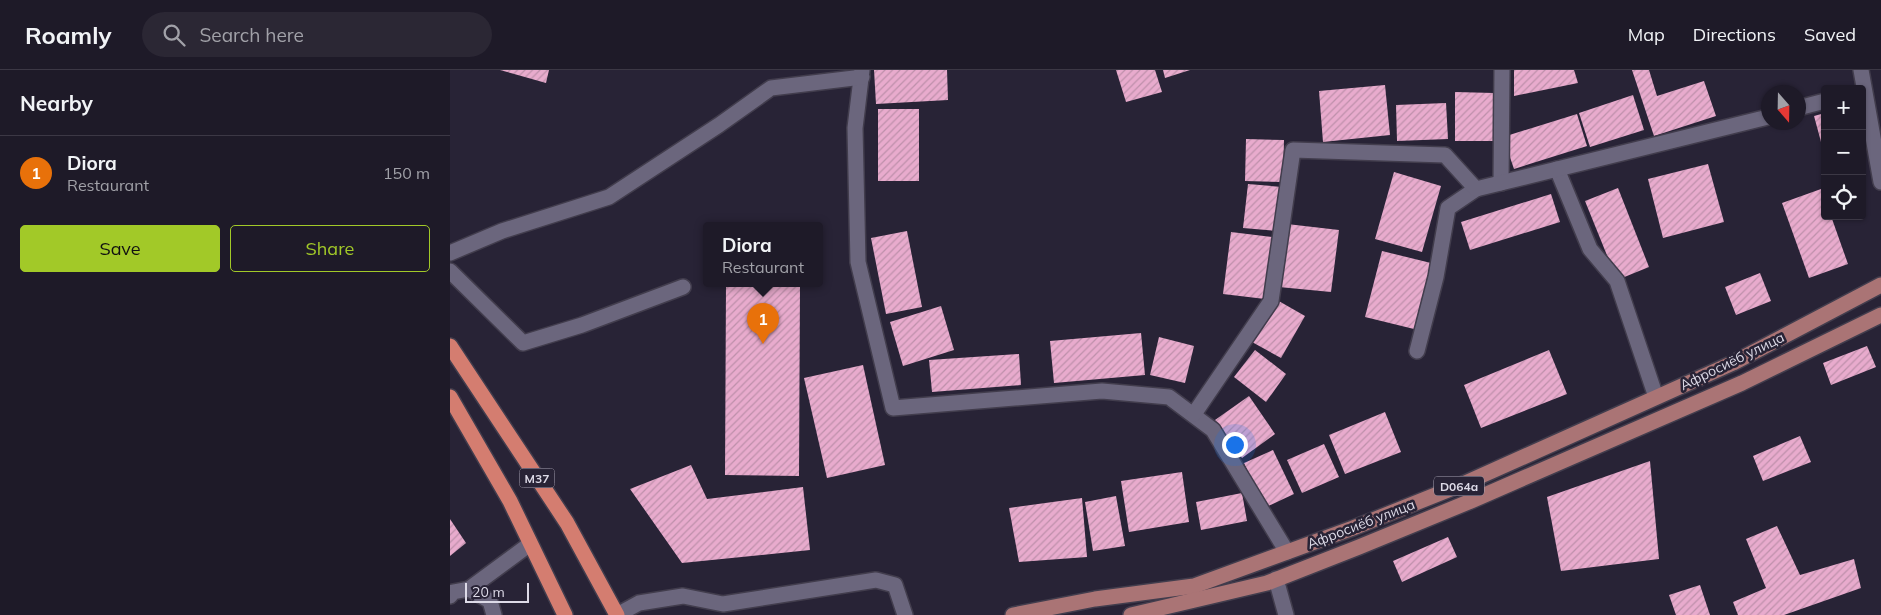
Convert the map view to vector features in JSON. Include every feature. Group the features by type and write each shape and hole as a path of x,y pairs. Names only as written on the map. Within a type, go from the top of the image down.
{"highway":[{"name":"M37","path":"450,346 567,522 617,615"},
{"name":"M37","path":"450,397 510,501 565,615"}],"main road":[{"name":"Афросиёб улица","path":"1013,615 1096,599 1194,586 1287,552 1463,484 1733,363 1881,285"},
{"name":"Афросиёб улица","path":"1131,615 1276,579 1498,490 1742,383 1881,315"}],"street":[{"path":"1501,183 1502,70"},
{"path":"1861,70 1862,85"},
{"path":"450,253 502,231 609,197 771,88 862,73 855,128 858,262 893,408 1102,391 1170,397 1213,430 1287,552"},
{"path":"1806,106 1821,102"},
{"path":"1866,105 1881,182"},
{"path":"1417,351 1436,277 1448,208 1476,188 1761,119"},
{"path":"1194,414 1270,301 1293,150 1445,155 1476,188"},
{"path":"1557,169 1590,249 1617,281 1656,397"},
{"path":"450,271 524,343 582,325 683,287"},
{"path":"450,596 453,592 469,588 530,544"},
{"path":"1276,579 1286,615"},
{"path":"617,615 640,603 683,596 722,604 876,580 895,585 905,615"},
{"path":"469,588 490,601 494,615"}],"building":[{"path":"500,70 549,70 546,83"},
{"path":"874,70 947,70 948,100 876,104"},
{"path":"1116,70 1155,70 1162,92 1126,102"},
{"path":"1163,70 1190,70 1165,78"},
{"path":"1514,70 1574,70 1578,83 1514,96"},
{"path":"1632,70 1649,70 1657,96 1704,81 1716,116 1654,136"},
{"path":"1385,85 1390,135 1323,142 1319,91"},
{"path":"1455,92 1494,93 1494,141 1455,141"},
{"path":"1633,95 1644,130 1590,147 1579,113"},
{"path":"1446,103 1448,139 1397,141 1396,105"},
{"path":"878,109 919,109 919,181 878,181"},
{"path":"1577,114 1587,146 1514,169 1503,137"},
{"path":"1821,114 1821,142 1814,116"},
{"path":"1246,139 1284,140 1283,182 1245,181"},
{"path":"1708,164 1724,222 1663,238 1648,179"},
{"path":"1394,172 1441,186 1422,252 1375,239"},
{"path":"1248,184 1282,187 1277,231 1243,228"},
{"path":"1618,188 1649,267 1617,280 1585,201"},
{"path":"1821,189 1821,220 1832,220 1848,264 1809,278 1782,203"},
{"path":"1551,194 1560,222 1470,250 1461,222"},
{"path":"1287,224 1339,230 1331,292 1279,287"},
{"path":"907,231 922,307 886,314 871,238"},
{"path":"1231,232 1273,237 1265,299 1223,294"},
{"path":"1382,251 1431,263 1414,329 1365,317"},
{"path":"1760,273 1771,301 1736,315 1725,287"},
{"path":"726,287 800,287 799,476 725,475"},
{"path":"1277,300 1305,316 1281,358 1252,342"},
{"path":"941,306 954,350 903,366 890,322"},
{"path":"1141,333 1145,375 1054,383 1050,341"},
{"path":"1159,337 1194,346 1185,383 1150,375"},
{"path":"1867,346 1876,367 1831,385 1823,363"},
{"path":"1255,350 1286,374 1266,402 1234,377"},
{"path":"1549,350 1567,394 1481,428 1464,385"},
{"path":"1019,354 1021,385 932,392 929,360"},
{"path":"863,365 885,465 827,478 804,378"},
{"path":"1249,396 1275,434 1242,458 1215,420"},
{"path":"1385,412 1401,452 1345,474 1329,435"},
{"path":"1800,436 1811,462 1763,481 1753,456"},
{"path":"1324,444 1339,477 1302,493 1287,460"},
{"path":"1273,450 1294,494 1264,508 1244,463"},
{"path":"1650,461 1659,559 1561,571 1547,497"},
{"path":"691,465 707,499 803,487 810,550 682,563 630,489"},
{"path":"1182,472 1189,522 1129,532 1121,481"},
{"path":"1242,493 1247,521 1201,530 1196,502"},
{"path":"1116,496 1125,546 1093,551 1085,502"},
{"path":"1082,498 1087,557 1019,562 1009,508"},
{"path":"450,519 466,543 450,556"},
{"path":"1777,526 1800,575 1854,559 1861,588 1784,615 1738,615 1733,602 1766,588 1746,539"},
{"path":"1448,537 1457,557 1402,582 1393,561"},
{"path":"1700,585 1710,615 1676,615 1669,595"}],"place":[{"name":"Diora","path":"763,344"}]}
